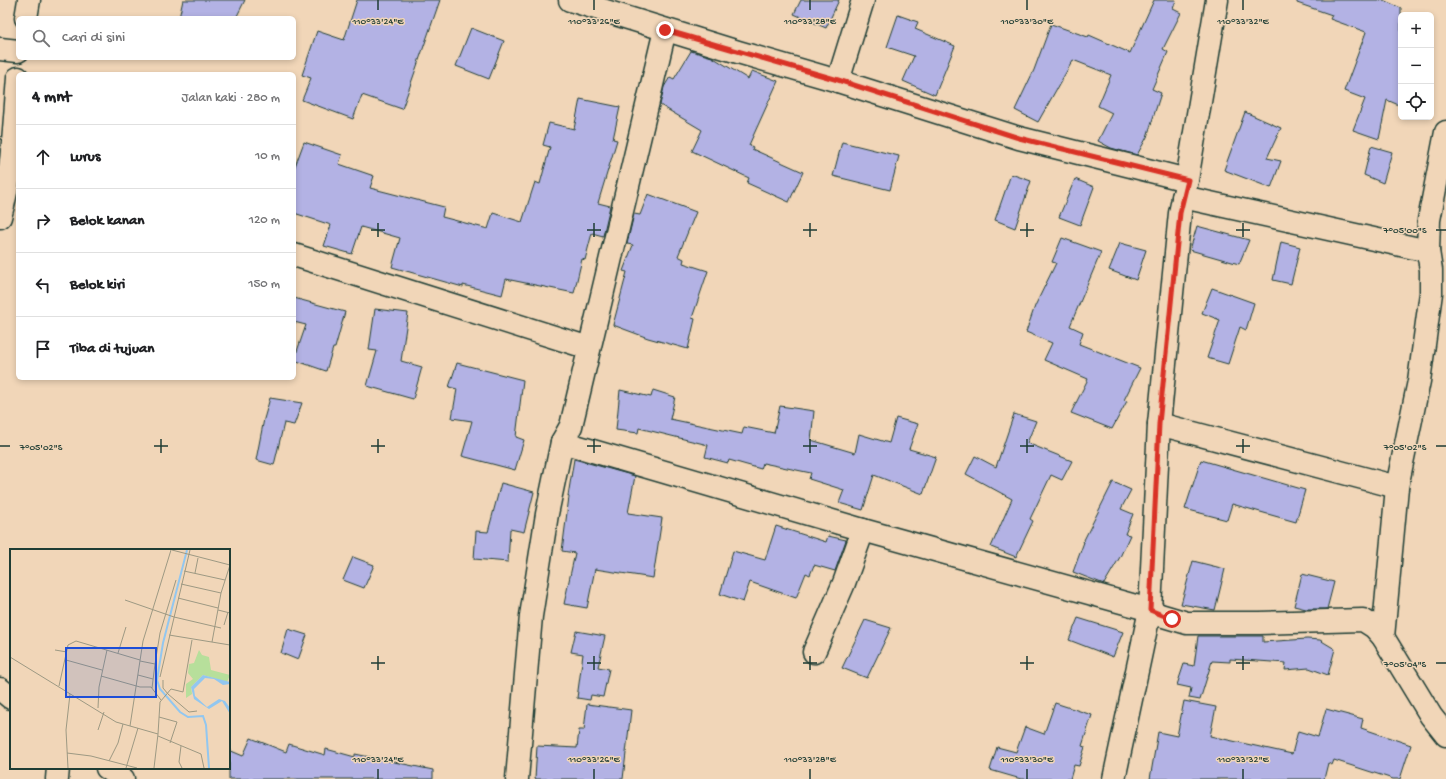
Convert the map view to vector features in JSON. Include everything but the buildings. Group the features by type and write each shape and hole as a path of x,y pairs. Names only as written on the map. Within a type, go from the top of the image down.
{"street":[{"path":"26,16 30,0"},
{"path":"570,0 665,30 838,80 1019,138 1185,188 1428,251"},
{"path":"838,80 863,0"},
{"path":"1114,779 1150,610 1159,424 1180,213 1217,0"},
{"path":"517,779 530,616 547,514 562,442 571,426 665,30"},
{"path":"0,48 16,51"},
{"path":"18,72 20,60"},
{"path":"0,217 12,194 12,158 16,105"},
{"path":"1383,637 1397,487 1419,381 1431,293 1431,270 1428,251 1429,220 1446,132"},
{"path":"296,256 589,348"},
{"path":"1159,424 1397,487"},
{"path":"562,442 863,530 1150,610 1160,615 1187,623 1260,623 1364,620 1374,627 1383,637 1431,716 1446,735"},
{"path":"814,652 844,583 863,530"},
{"path":"0,689 10,697"},
{"path":"57,779 58,769"},
{"path":"108,769 123,779"}],"route":[{"path":"665,30 838,80 1019,138 1188,180 1180,213 1159,424 1150,610 1172,619"}]}
